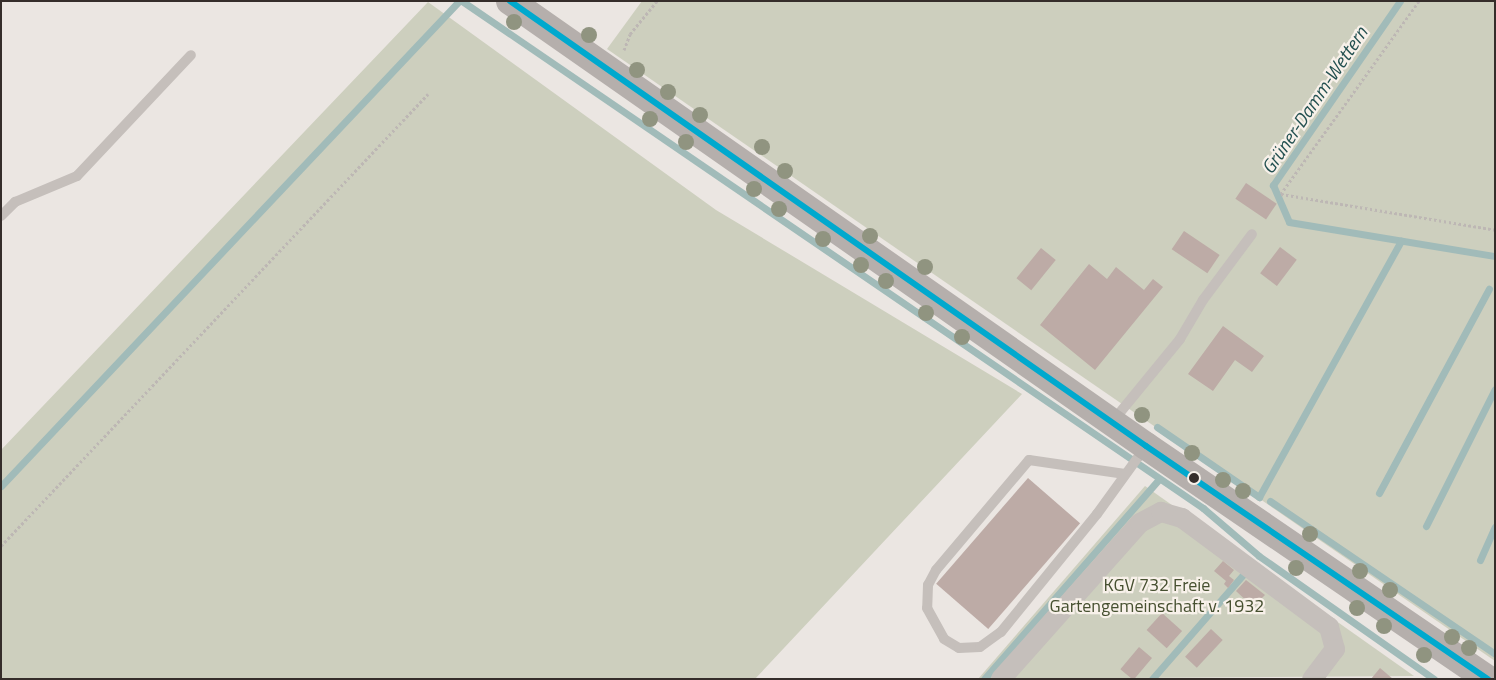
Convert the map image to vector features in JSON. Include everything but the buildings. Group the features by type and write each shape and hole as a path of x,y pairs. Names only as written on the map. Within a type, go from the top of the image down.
{"street":[{"path":"510,1 1112,422 1142,451 1488,679"},
{"path":"1001,679 1140,523 1154,513 1175,514 1309,610 1329,627 1336,645 1332,655 1312,679"}],"lane":[{"path":"1,216 15,202 77,176 191,55"},
{"path":"1112,422 1180,339 1203,300 1252,234"},
{"path":"1127,472 1029,460 936,570 928,585 927,608 944,639 959,648 980,647 1001,632 1127,472 1142,451"}],"path":[{"path":"618,78 626,42 657,1"},
{"path":"1419,1 1281,194 1495,230"},
{"path":"1,546 428,94"}],"green space":[{"path":"642,1 1495,1 1495,661 607,49"},
{"path":"428,2 716,210 1022,394 755,679 1,679 1,450"},
{"name":"KGV 732 Freie Gartengemeinschaft v. 1932","path":"1145,486 1414,676 978,679"}],"waterway":[{"path":"1,486 459,1"},
{"path":"462,1 1203,508 1259,556 1434,679"},
{"name":"Grüner-Damm-Wettern","path":"1400,1 1273,185 1289,222 1495,256"},
{"path":"1157,427 1259,497 1401,241"},
{"path":"1379,493 1489,289"},
{"path":"1426,526 1495,389"},
{"path":"984,679 1159,479"},
{"path":"1270,501 1495,654"},
{"path":"1480,560 1495,527"},
{"path":"1152,679 1247,570"}],"transit line":[{"path":"510,1 1146,446 1488,679"}]}
